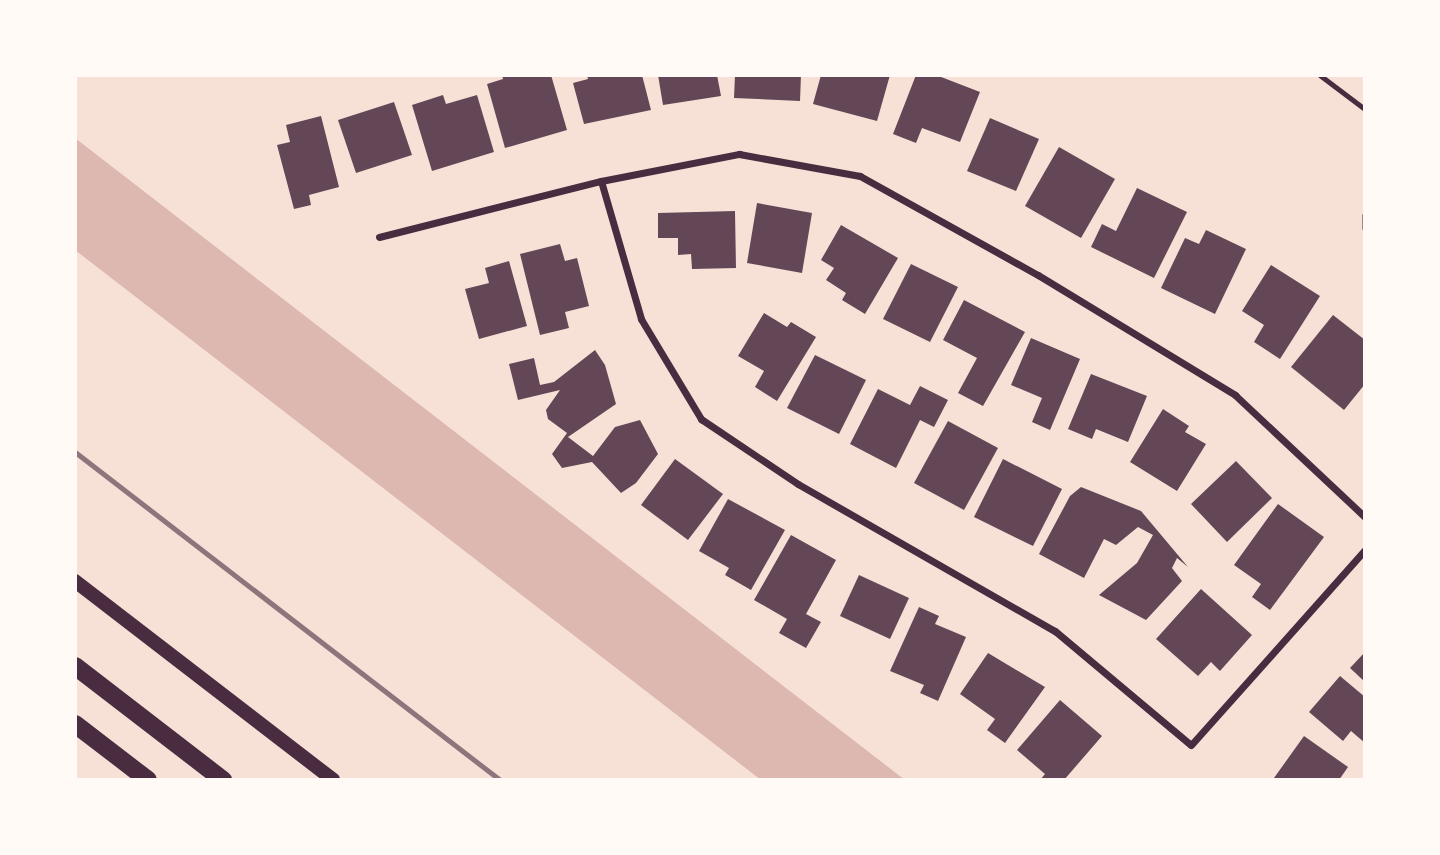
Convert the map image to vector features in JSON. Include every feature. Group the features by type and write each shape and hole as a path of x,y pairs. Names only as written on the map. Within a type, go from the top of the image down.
{"highway":[{"path":"75,666 223,780"},
{"path":"75,724 148,780"}],"main road":[{"path":"75,581 333,780"}],"street":[{"path":"379,237 601,181 739,154 860,176 1038,275 1235,395 1365,517"},
{"path":"601,181 641,319 701,419 798,484 1055,631 1191,745 1365,550"}],"lane":[{"path":"1320,75 1365,109"},
{"path":"1365,215 1365,228"}],"shaded area":[{"path":"75,138 905,780 761,780 75,250"}],"building":[{"path":"502,75 551,75 567,130 505,148 487,84 503,79"},
{"path":"587,75 642,75 651,110 584,124 573,83 588,79"},
{"path":"658,75 717,75 721,96 663,105"},
{"path":"735,75 801,75 800,101 734,98"},
{"path":"821,75 890,75 877,121 813,104"},
{"path":"916,75 936,75 980,92 960,142 922,128 916,143 893,134"},
{"path":"443,95 446,104 477,95 494,152 432,171 412,105"},
{"path":"394,102 412,155 356,173 338,120"},
{"path":"321,116 339,187 309,195 311,205 294,209 277,145 290,142 286,125"},
{"path":"990,118 1039,139 1016,191 967,171"},
{"path":"1059,147 1115,179 1081,238 1025,206"},
{"path":"1137,188 1187,212 1154,278 1091,247 1102,224 1116,231"},
{"path":"757,203 812,213 802,273 747,263"},
{"path":"735,211 736,268 692,269 691,254 678,255 678,238 658,238 658,213"},
{"path":"841,225 898,258 865,314 842,300 846,293 826,280 834,268 821,260"},
{"path":"1206,230 1246,249 1215,314 1161,288 1185,238 1199,244"},
{"path":"560,244 565,261 577,258 589,306 565,312 569,328 540,335 520,254"},
{"path":"509,261 527,326 479,339 465,289 489,283 485,268"},
{"path":"911,264 958,287 930,342 883,319"},
{"path":"1271,265 1320,296 1280,359 1254,342 1264,325 1242,311"},
{"path":"964,300 1025,332 983,406 958,393 977,358 943,340"},
{"path":"764,313 787,327 791,322 816,337 777,401 755,387 764,371 738,356"},
{"path":"1333,315 1365,340 1365,384 1344,410 1291,367"},
{"path":"1031,338 1080,359 1050,430 1032,422 1042,398 1011,385"},
{"path":"595,350 605,365 616,404 568,437 593,456 615,427 640,420 658,454 636,483 621,493 592,462 562,468 552,454 567,433 548,419 546,410 560,390 518,400 509,364 534,358 540,385 554,382"},
{"path":"815,355 866,380 839,434 787,408"},
{"path":"1091,374 1147,396 1128,442 1096,429 1092,439 1068,429"},
{"path":"920,386 948,400 934,427 920,420 896,468 850,444 878,389 910,405"},
{"path":"1163,409 1189,426 1185,432 1206,444 1177,491 1130,462"},
{"path":"948,421 998,448 964,510 914,483"},
{"path":"675,459 723,494 688,540 641,505"},
{"path":"1003,459 1062,489 1033,546 974,517"},
{"path":"1236,461 1272,498 1227,542 1191,504"},
{"path":"1081,487 1141,511 1188,567 1177,558 1172,568 1182,581 1146,620 1099,595 1137,563 1153,535 1138,527 1116,545 1104,539 1084,578 1039,554 1070,496"},
{"path":"728,499 785,530 751,590 725,575 729,568 699,551"},
{"path":"1278,504 1324,537 1270,610 1252,597 1261,584 1234,565"},
{"path":"791,535 836,560 806,614 821,622 806,648 779,633 787,619 754,600"},
{"path":"859,575 909,598 890,639 840,616"},
{"path":"1201,589 1252,635 1220,671 1211,662 1198,676 1156,639"},
{"path":"919,607 939,616 935,624 966,637 938,701 920,693 924,685 890,671"},
{"path":"1365,652 1365,682 1350,668"},
{"path":"988,653 1045,687 1005,743 987,730 995,719 960,694"},
{"path":"1340,676 1365,697 1365,743 1351,731 1343,741 1309,712"},
{"path":"1060,700 1102,736 1064,780 1040,780 1045,774 1017,750"},
{"path":"1304,736 1348,767 1339,780 1274,778"}],"railway":[{"path":"75,452 500,780"}]}
